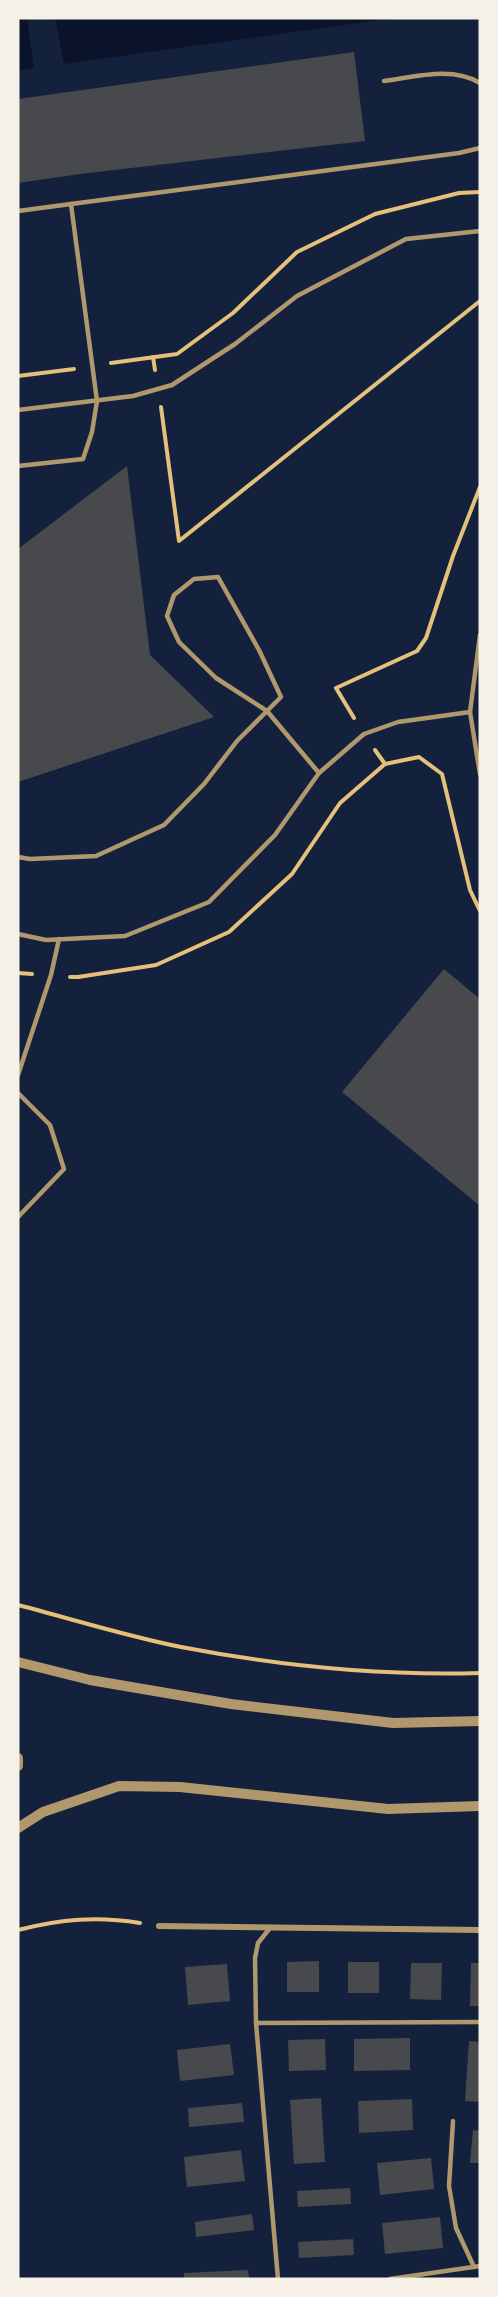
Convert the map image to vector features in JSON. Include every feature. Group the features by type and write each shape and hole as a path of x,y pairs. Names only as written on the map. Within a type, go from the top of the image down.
{"street":[{"path":"18,1662 90,1680 231,1704 393,1723 480,1720"},
{"path":"18,1758 18,1766"},
{"path":"18,1828 43,1812 119,1786 180,1787 388,1809 480,1806"},
{"path":"159,1926 480,1930"}],"lane":[{"path":"384,81 446,73 462,75 480,83"},
{"path":"18,211 459,153 480,148"},
{"path":"18,466 83,459 92,432 97,401 71,204"},
{"path":"18,410 133,396 172,385 235,344 297,296 406,239 480,231"},
{"path":"18,857 30,859 96,856 164,825 204,784 237,741 267,711 281,697 218,577 194,579 174,595 167,616 180,642 216,678 267,711 319,773"},
{"path":"480,635 470,712 480,774"},
{"path":"18,934 46,940 125,936 209,902 275,835 319,773 364,734 398,722 470,712"},
{"path":"18,1075 51,975 59,939"},
{"path":"18,1093 50,1125 64,1169 18,1217"},
{"path":"270,1928 258,1943 255,1958 256,2023 278,2279"},
{"path":"256,2023 480,2022"},
{"path":"390,2279 477,2267 456,2228 449,2186 453,2121"}],"path":[{"path":"18,376 177,354 233,313 297,252 375,214 459,193 480,192"},
{"path":"153,357 179,542 480,301"},
{"path":"385,764 336,688 417,651 426,638 453,555 480,487"},
{"path":"18,972 78,977 156,965 229,933 292,874 340,803 385,764 419,757 442,774 470,890 480,911"},
{"path":"18,1605 180,1647 290,1665 418,1675 480,1673"},
{"path":"18,1930 54,1921 113,1919 159,1926"}],"water":[{"path":"18,18 27,18 34,69 18,71"},
{"path":"55,18 394,18 64,64"}],"building":[{"path":"354,52 365,141 18,183 18,99"},
{"path":"127,466 150,655 214,717 18,782 18,549"},
{"path":"444,969 480,999 480,1206 342,1092"},
{"path":"319,1961 319,1992 287,1992 287,1962"},
{"path":"348,1962 379,1962 379,1993 348,1993"},
{"path":"411,1963 442,1963 441,2000 410,1999"},
{"path":"471,1963 480,1963 480,2006 470,2006"},
{"path":"227,1964 230,2001 188,2005 185,1967"},
{"path":"410,2038 410,2070 354,2071 354,2039"},
{"path":"325,2039 326,2070 289,2071 288,2040"},
{"path":"469,2041 480,2042 480,2102 465,2101"},
{"path":"230,2044 234,2075 180,2081 177,2050"},
{"path":"321,2098 325,2162 294,2164 290,2100"},
{"path":"412,2099 413,2130 359,2133 358,2101"},
{"path":"242,2103 244,2122 189,2127 188,2108"},
{"path":"473,2130 480,2131 480,2163 470,2163"},
{"path":"241,2150 245,2181 187,2187 184,2157"},
{"path":"431,2158 434,2189 380,2195 377,2163"},
{"path":"350,2188 351,2204 298,2207 297,2191"},
{"path":"252,2214 254,2230 196,2237 195,2222"},
{"path":"440,2217 443,2248 385,2254 382,2223"},
{"path":"353,2239 354,2255 299,2258 298,2242"},
{"path":"248,2270 249,2279 184,2279 184,2273"}]}
